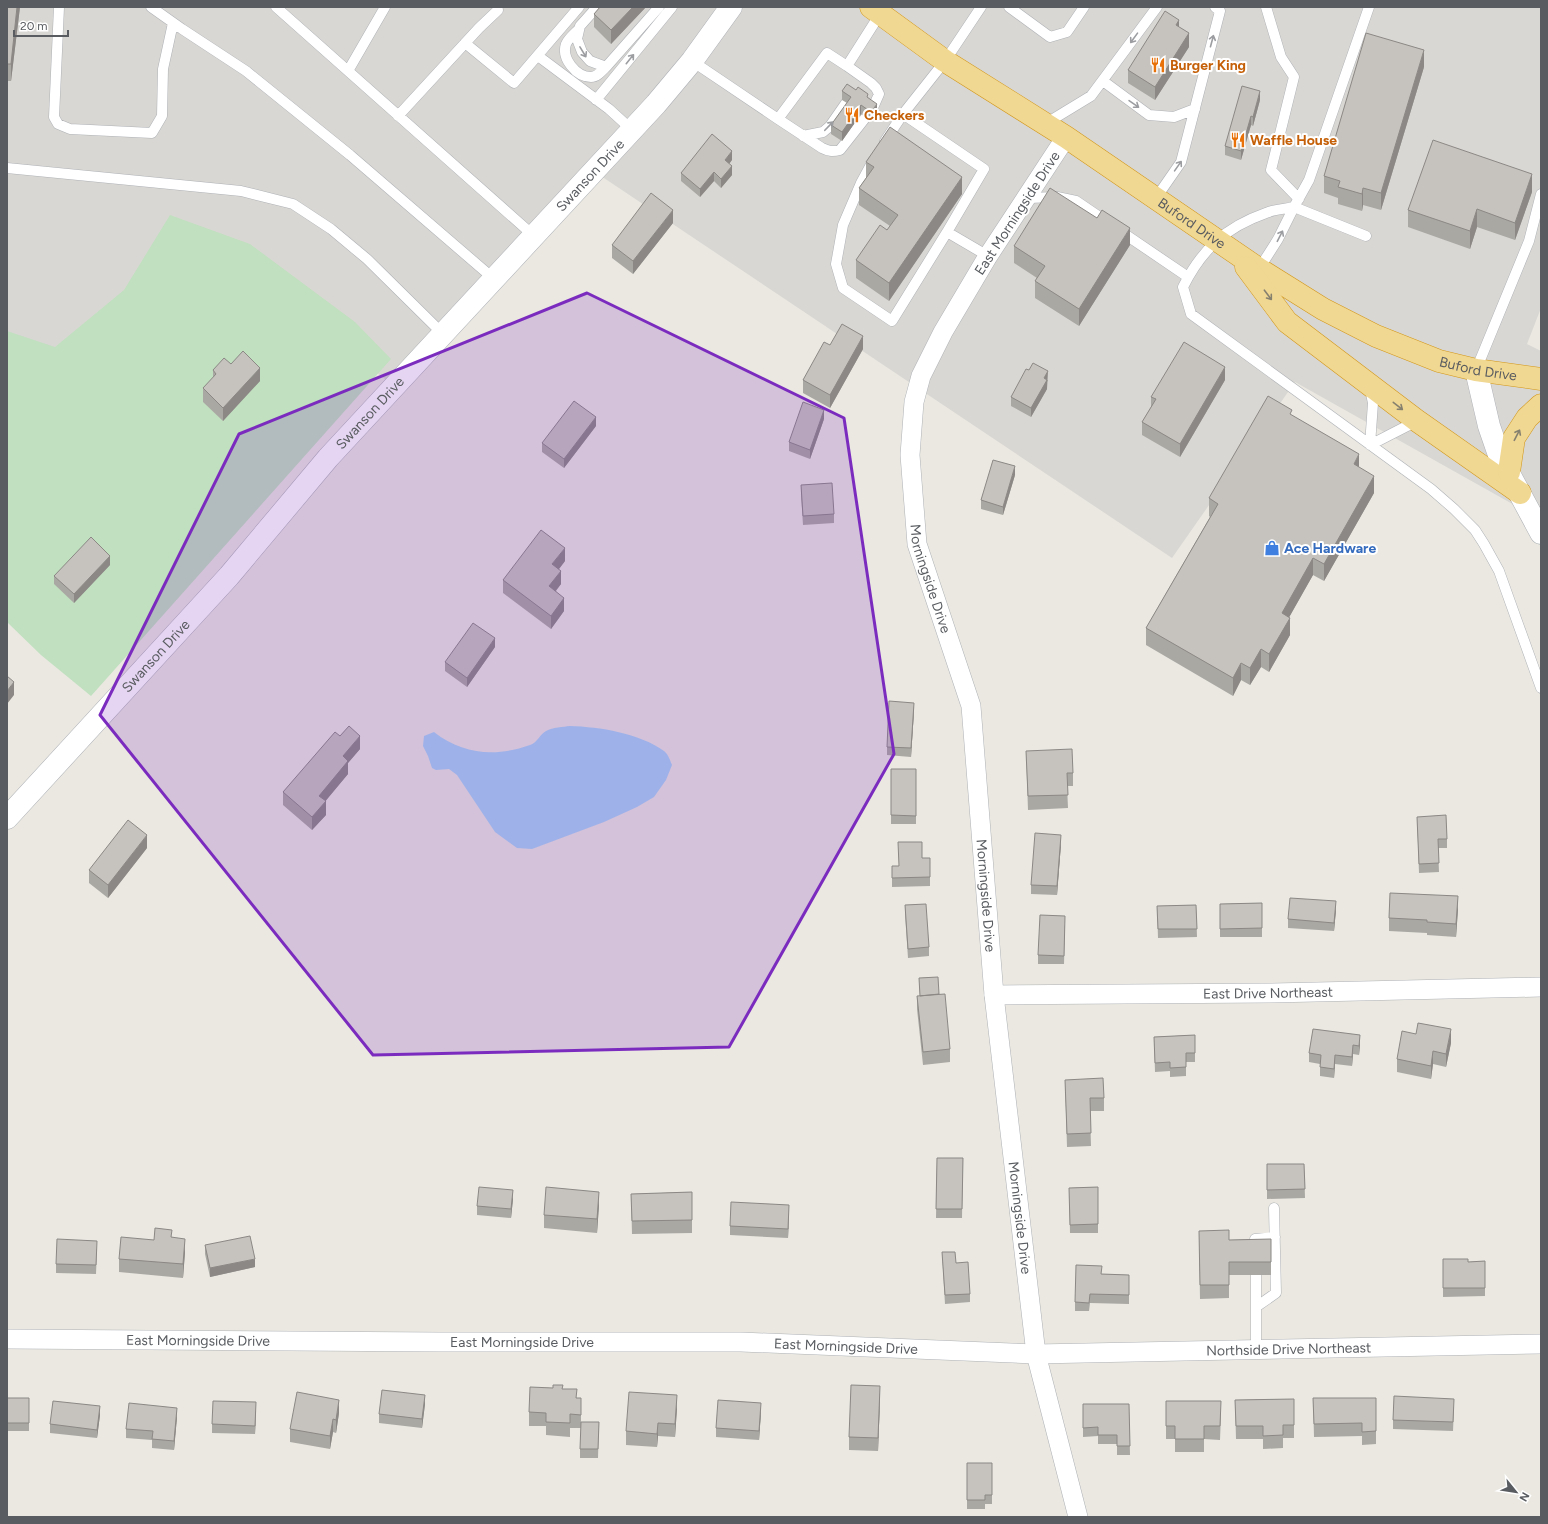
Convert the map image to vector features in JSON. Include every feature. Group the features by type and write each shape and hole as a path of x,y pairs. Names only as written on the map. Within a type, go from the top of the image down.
{"highway":[{"name":"Buford Drive","path":"876,10 945,60 1066,137 1259,269 1323,309 1376,336 1439,361 1476,370 1541,378"},
{"path":"1236,253 1287,322 1416,420 1520,493"},
{"path":"1509,472 1514,438 1526,418 1541,405"}],"street":[{"name":"Swanson Drive","path":"7,818 229,576 328,458 671,88 731,7"},
{"name":"East Morningside Drive","path":"969,290 988,256 1066,137"},
{"name":"Morningside Drive","path":"969,290 943,332 921,376 914,402 910,454 917,544 971,706 994,995 1036,1354 1078,1517"},
{"path":"1476,370 1489,426 1499,455 1541,533"},
{"name":"East Drive Northeast","path":"994,995 1272,993 1541,987"},
{"name":"East Morningside Drive","path":"7,1339 440,1342 741,1342 1036,1354"},
{"name":"Northside Drive Northeast","path":"1036,1354 1541,1344"}],"lane":[{"path":"59,7 54,117 58,124 70,129 152,133 162,116 163,69 173,23"},
{"path":"151,7 246,71 350,155 494,279"},
{"path":"276,7 534,236"},
{"path":"348,71 385,7"},
{"path":"465,43 514,83 579,7"},
{"path":"597,7 566,44 565,54 571,66 581,74 592,77 606,67 659,7"},
{"path":"596,100 672,7"},
{"path":"903,114 984,169 892,322 843,288 836,264 843,225 861,183 881,146 903,114 945,60 981,7"},
{"path":"1010,7 1050,37 1067,32 1084,7"},
{"path":"1045,124 1091,96 1157,7"},
{"path":"1156,198 1181,162 1220,11 1215,7"},
{"path":"1266,7 1281,57 1294,77 1271,170 1296,203 1366,236"},
{"path":"1259,269 1278,240 1308,180 1369,7"},
{"path":"398,116 499,8"},
{"path":"847,66 876,10"},
{"path":"580,26 577,39 582,52 590,62 606,67"},
{"path":"692,61 803,136 828,151 840,150 869,113 879,94 871,83 827,53 778,119"},
{"path":"538,56 596,100 632,130"},
{"path":"858,88 860,75"},
{"path":"1103,81 1149,115 1174,117 1195,109"},
{"path":"803,136 823,132 830,126 846,103"},
{"path":"7,168 241,191 293,204 331,229 367,260 443,334"},
{"path":"1476,370 1529,241 1541,194"},
{"path":"1027,198 1057,197 1076,201 1188,277"},
{"path":"1296,203 1267,212 1243,223 1217,240 1194,267 1183,287 1191,314 1431,489 1454,509 1474,530 1499,571 1541,688"},
{"path":"947,232 988,256"},
{"path":"1368,383 1373,403 1370,444"},
{"path":"1370,444 1416,420"},
{"path":"1256,1307 1276,1293 1274,1208"},
{"path":"1256,1252 1255,1239 1275,1237"},
{"path":"1256,1275 1256,1350"}],"highlighted area":[{"path":"587,293 844,418 894,754 729,1047 373,1055 100,715 239,434"}],"shaded area":[{"path":"7,7 1541,7 1541,308 1527,344 1541,351 1541,520 1295,382 1172,558 601,176 398,389 204,241 7,386"}],"green space":[{"path":"170,215 250,244 355,322 391,359 91,696 41,655 7,622 7,331 55,347 124,290"}],"water":[{"path":"570,726 594,728 631,735 664,751 668,755 672,765 666,780 654,797 637,807 604,822 532,849 517,848 495,832 457,775 449,769 436,770 432,768 423,746 424,736 434,732 445,740 468,749 480,752 505,751 518,749 532,744 544,732 549,730"}],"building":[{"path":"7,7 17,7 11,64 7,64"},
{"path":"600,7 633,7 611,30 594,14"},
{"name":"Burger King","path":"1165,11 1179,20 1176,25 1189,33 1155,87 1128,70"},
{"path":"1366,33 1424,50 1381,193 1363,188 1362,194 1338,187 1340,181 1324,176"},
{"path":"847,84 856,90 858,87 868,94 867,97 877,104 871,112 861,105 842,132 831,125 851,97 842,91"},
{"name":"Waffle House","path":"1242,86 1260,91 1241,151 1225,146"},
{"path":"890,127 962,177 889,283 856,260 880,225 887,230 898,215 859,188 874,167 866,162"},
{"path":"712,134 732,151 725,160 732,166 721,179 714,172 700,189 681,173"},
{"path":"1433,140 1532,174 1515,223 1477,209 1470,231 1408,210"},
{"path":"1050,188 1097,218 1102,210 1130,228 1079,309 1035,281 1045,266 1014,246"},
{"path":"651,193 673,210 633,261 612,245"},
{"path":"842,324 863,336 830,395 803,380 824,342 830,345"},
{"path":"1184,342 1225,367 1180,444 1142,422 1156,399 1151,397"},
{"path":"243,351 260,368 223,408 203,388 216,374 213,370 224,358 231,364"},
{"path":"1033,363 1048,371 1044,378 1047,380 1031,408 1011,397 1026,369 1029,370"},
{"name":"Ace Hardware","path":"1268,396 1292,410 1290,414 1359,454 1354,464 1374,476 1324,564 1313,558 1282,613 1290,618 1269,654 1261,649 1250,668 1241,663 1233,678 1146,628 1218,504 1209,498"},
{"path":"574,401 596,417 564,459 542,443"},
{"path":"803,402 824,410 810,450 789,442"},
{"path":"993,460 1015,466 1003,507 981,500"},
{"path":"832,483 834,514 803,516 801,485"},
{"path":"541,530 565,548 552,564 561,571 549,586 564,598 551,616 503,580"},
{"path":"91,537 110,556 74,594 54,576"},
{"path":"473,623 495,638 467,678 445,662"},
{"path":"7,676 14,682 7,691"},
{"path":"889,701 914,703 911,748 887,747"},
{"path":"349,726 360,736 343,756 348,761 319,796 326,801 312,817 283,792 335,732 340,736"},
{"path":"1072,749 1073,773 1067,773 1068,795 1028,796 1026,751"},
{"path":"891,769 916,769 916,816 891,815"},
{"path":"1446,815 1447,839 1438,839 1439,863 1419,864 1417,817"},
{"path":"128,820 147,835 108,885 89,870"},
{"path":"1035,833 1061,835 1057,886 1031,885"},
{"path":"898,842 922,842 922,858 930,858 930,877 892,878 892,866 899,866"},
{"path":"1390,893 1458,896 1456,924 1427,922 1427,920 1389,918"},
{"path":"1290,898 1336,901 1334,923 1288,919"},
{"path":"1262,903 1262,928 1220,929 1220,904"},
{"path":"926,904 929,947 908,949 905,905"},
{"path":"1196,905 1197,929 1158,929 1157,906"},
{"path":"1040,915 1065,916 1064,956 1038,955"},
{"path":"938,977 939,994 920,996 919,978"},
{"path":"945,994 950,1049 923,1052 917,996"},
{"path":"1418,1023 1451,1029 1446,1054 1433,1051 1431,1066 1397,1059 1402,1031 1416,1034"},
{"path":"1313,1029 1360,1035 1359,1046 1353,1045 1352,1057 1335,1055 1334,1069 1320,1067 1321,1055 1309,1053"},
{"path":"1195,1035 1195,1053 1186,1053 1186,1067 1170,1068 1170,1062 1155,1063 1154,1037"},
{"path":"1103,1078 1104,1098 1090,1098 1091,1133 1067,1134 1065,1080"},
{"path":"937,1158 963,1158 962,1209 936,1209"},
{"path":"1267,1164 1304,1164 1305,1189 1267,1190"},
{"path":"479,1187 513,1190 511,1209 477,1206"},
{"path":"546,1187 599,1192 597,1219 544,1215"},
{"path":"1098,1187 1098,1224 1070,1225 1069,1188"},
{"path":"692,1192 692,1220 632,1221 631,1194"},
{"path":"731,1202 789,1205 788,1229 730,1226"},
{"path":"155,1228 172,1230 171,1237 185,1239 183,1264 119,1259 121,1237 154,1240"},
{"path":"1229,1230 1229,1240 1271,1239 1271,1262 1229,1262 1229,1285 1200,1285 1199,1231"},
{"path":"250,1236 255,1259 210,1268 205,1245"},
{"path":"57,1239 97,1241 96,1265 56,1264"},
{"path":"942,1252 955,1252 956,1263 968,1262 970,1294 945,1295"},
{"path":"1443,1259 1468,1259 1468,1262 1485,1261 1485,1288 1443,1288"},
{"path":"1076,1265 1102,1266 1101,1274 1129,1275 1129,1295 1090,1294 1089,1303 1075,1302"},
{"path":"553,1385 563,1385 562,1389 577,1389 576,1398 581,1398 581,1415 570,1414 570,1423 546,1422 546,1413 529,1412 530,1387 553,1388"},
{"path":"851,1385 880,1386 878,1438 849,1437"},
{"path":"382,1390 425,1395 422,1419 379,1414"},
{"path":"297,1392 339,1400 336,1420 333,1419 330,1436 290,1429"},
{"path":"629,1392 677,1395 675,1424 658,1423 657,1434 626,1431"},
{"path":"1394,1396 1454,1399 1453,1422 1393,1420"},
{"path":"7,1398 29,1398 29,1423 7,1423"},
{"path":"1313,1398 1376,1398 1376,1431 1362,1432 1362,1423 1314,1424"},
{"path":"1294,1399 1294,1425 1283,1425 1283,1435 1263,1436 1263,1426 1236,1426 1235,1400"},
{"path":"718,1400 761,1403 759,1431 716,1428"},
{"path":"53,1401 100,1406 97,1430 50,1424"},
{"path":"213,1401 256,1402 255,1426 212,1424"},
{"path":"1166,1401 1221,1401 1220,1426 1204,1426 1204,1439 1175,1439 1175,1426 1166,1426"},
{"path":"129,1403 177,1408 174,1441 152,1439 153,1431 126,1429"},
{"path":"1083,1404 1129,1404 1130,1446 1117,1446 1117,1435 1098,1435 1098,1427 1083,1428"},
{"path":"581,1422 599,1422 598,1449 580,1449"},
{"path":"967,1463 992,1463 992,1495 985,1495 985,1500 967,1500"}],"place":[{"name":"Burger King","path":"1158,65"},
{"name":"Checkers","path":"852,115"},
{"name":"Waffle House","path":"1238,140"},
{"name":"Ace Hardware","path":"1272,548"}]}
